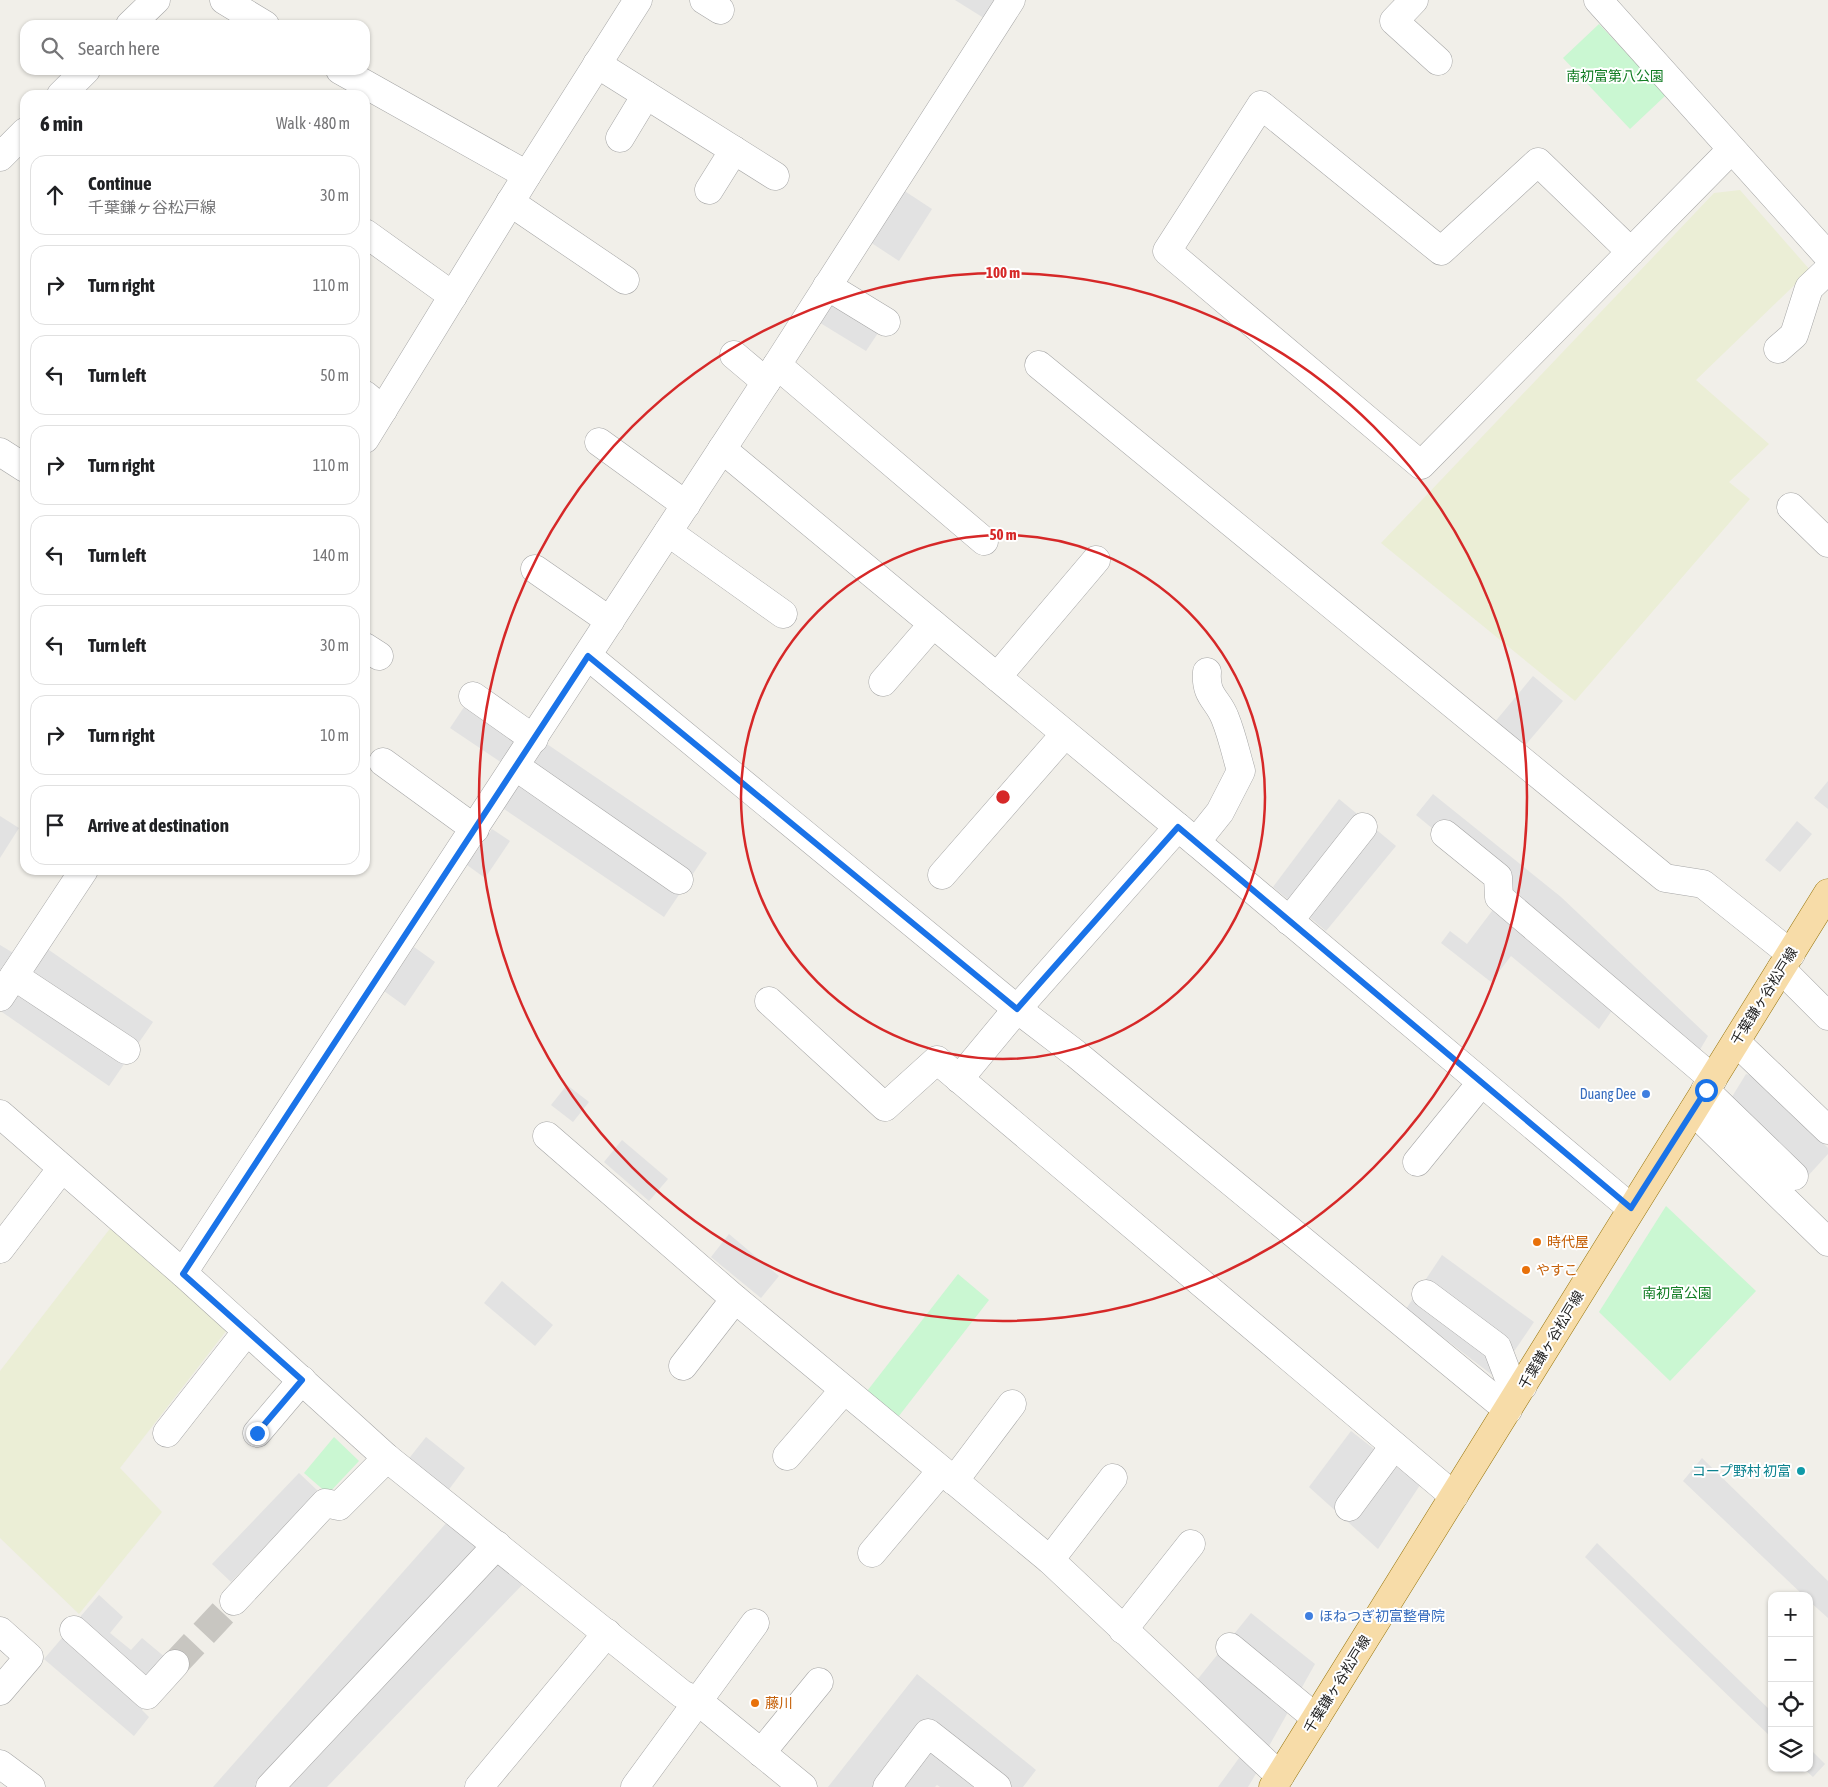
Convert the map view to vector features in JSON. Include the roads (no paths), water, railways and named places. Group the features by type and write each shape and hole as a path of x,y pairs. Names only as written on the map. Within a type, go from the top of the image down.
{"main road":[{"name":"千葉鎌ヶ谷松戸線","path":"1276,1782 1524,1386 1631,1208 1828,892"}],"street":[{"path":"224,0 257,20"},
{"path":"370,418 374,402 453,296 638,0"},
{"path":"183,1274 772,374 1011,0"},
{"path":"1414,0 1394,21 1438,61"},
{"path":"1598,0 1828,256"},
{"path":"597,64 775,176"},
{"path":"349,75 527,175"},
{"path":"620,138 646,95"},
{"path":"1631,252 1538,162 1441,250 1261,105 1167,251 1421,465 1732,150"},
{"path":"710,190 734,150"},
{"path":"510,202 625,280"},
{"path":"370,237 453,296"},
{"path":"1778,349 1794,335 1809,288 1828,270"},
{"path":"828,286 886,322"},
{"path":"734,355 772,374 984,541"},
{"path":"1039,365 1665,878 1703,884 1786,961 1828,1016"},
{"path":"599,442 686,504"},
{"path":"722,450 1187,835 1631,1208"},
{"path":"0,452 20,465"},
{"path":"1791,507 1828,543"},
{"path":"668,532 783,614"},
{"path":"997,677 1096,560"},
{"path":"535,569 610,622"},
{"path":"883,682 933,624"},
{"path":"588,656 1017,1009 1076,1054 1508,1410"},
{"path":"959,1079 1017,1009 1187,835 1220,812 1241,771 1225,716 1206,686 1207,672"},
{"path":"473,696 534,739"},
{"path":"942,875 1065,734"},
{"path":"383,762 475,829"},
{"path":"515,766 679,880"},
{"path":"1289,921 1363,827"},
{"path":"1446,834 1498,877 1499,897 1704,1093 1794,1176"},
{"path":"81,875 4,990 126,1050"},
{"path":"768,1001 885,1107 937,1060 1454,1496"},
{"path":"1736,1042 1828,1130"},
{"path":"1417,1162 1481,1083"},
{"path":"1704,1093 1828,1242"},
{"path":"0,1114 248,1331 387,1458 682,1694 698,1701 803,1787"},
{"path":"547,1136 735,1300 1050,1560 1276,1782"},
{"path":"0,1249 62,1168"},
{"path":"1426,1294 1497,1347 1508,1376 1524,1386"},
{"path":"683,1366 735,1300"},
{"path":"167,1433 248,1331"},
{"path":"257,1433 302,1380"},
{"path":"787,1456 844,1390"},
{"path":"872,1553 948,1476 1012,1404"},
{"path":"1349,1506 1394,1446"},
{"path":"234,1601 325,1503 339,1506 387,1458"},
{"path":"1050,1560 1113,1478"},
{"path":"1123,1630 1191,1544"},
{"path":"270,1787 497,1545"},
{"path":"635,1787 755,1623"},
{"path":"74,1630 146,1695 175,1664"},
{"path":"0,1631 29,1657 0,1691"},
{"path":"478,1787 607,1633"},
{"path":"1230,1647 1316,1718"},
{"path":"761,1752 819,1682"},
{"path":"887,1787 928,1733 997,1787"},
{"path":"0,1764 31,1787"}],"tunnel":[{"path":"175,1664 234,1601"}],"place":[{"name":"Duang Dee","path":"1646,1094"},
{"name":"時代屋","path":"1537,1242"},
{"name":"やすこ","path":"1526,1270"},
{"name":"コープ野村 初富","path":"1801,1471"},
{"name":"ほねつぎ初富整骨院","path":"1309,1616"},
{"name":"藤川","path":"755,1703"}],"park label":[{"name":"南初富第八公園","path":"1615,76"},
{"name":"南初富公園","path":"1677,1293"}]}
